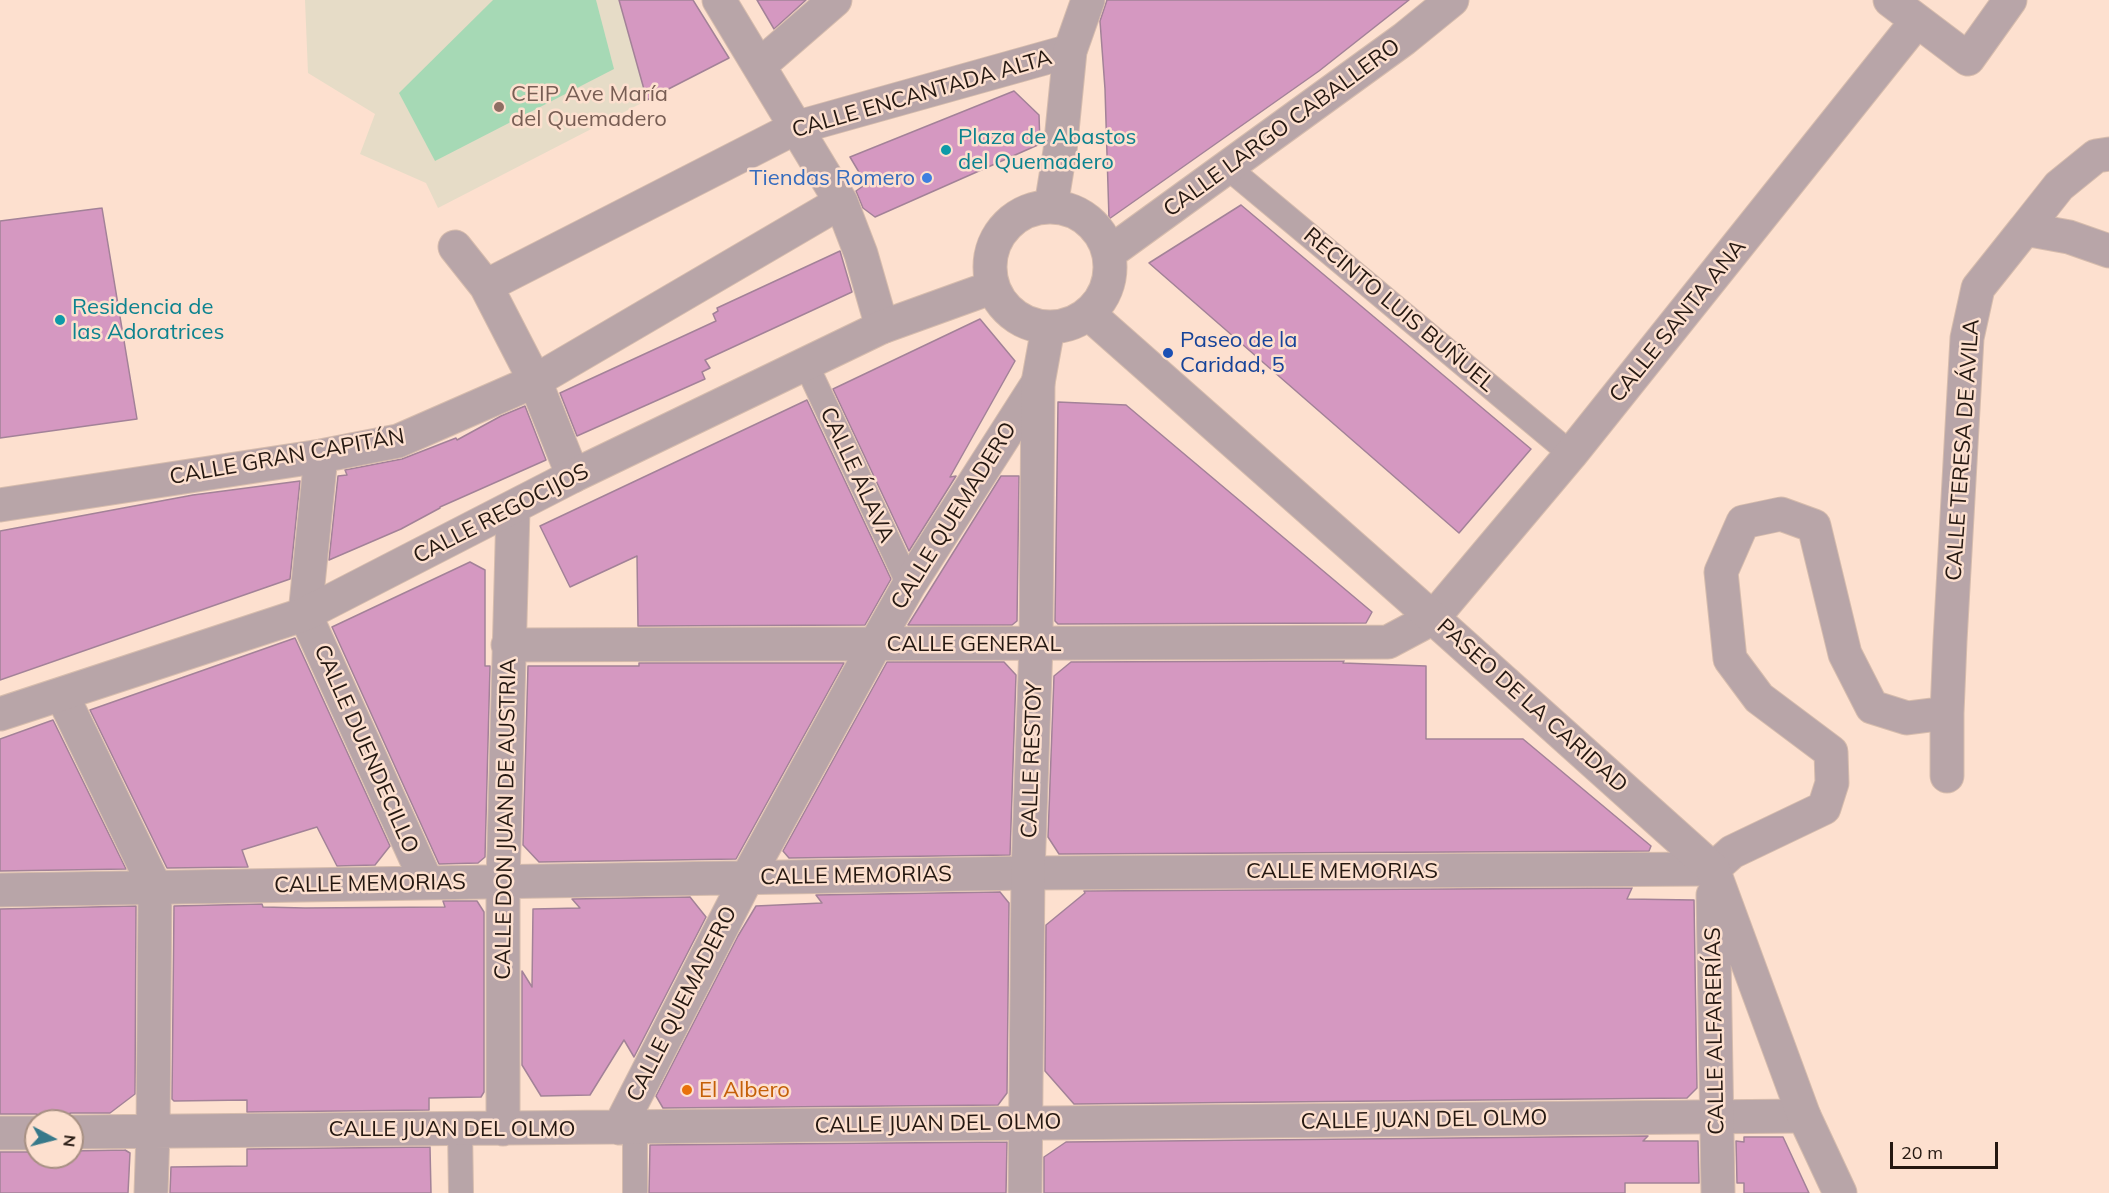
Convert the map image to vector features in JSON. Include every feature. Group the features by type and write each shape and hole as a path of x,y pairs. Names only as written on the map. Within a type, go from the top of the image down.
{"street":[{"path":"719,0 841,202 861,254 882,327"},
{"path":"759,66 836,0"},
{"path":"1051,206 1060,151 1070,51 1088,0"},
{"name":"CALLE LARGO CABALLERO","path":"1109,253 1404,39 1452,0"},
{"path":"1890,0 1968,59 2010,0"},
{"name":"CALLE SANTA ANA","path":"1433,618 1571,454 1917,21"},
{"name":"CALLE ENCANTADA ALTA","path":"486,286 795,128 1070,51"},
{"name":"CALLE TERESA DE ÁVILA","path":"1947,776 1947,712 1968,338 1978,288 2059,186 2096,156 2109,154"},
{"name":"RECINTO LUIS BUÑUEL","path":"1226,166 1571,454"},
{"name":"CALLE GRAN CAPITÁN","path":"0,505 321,456 398,441 535,381 841,202"},
{"path":"1051,206 1074,212 1091,222 1104,239 1109,253 1111,274 1107,288 1097,306 1071,325 1048,328 1021,321 1003,306 993,287 990,261 996,241 1009,223 1036,208 1051,206"},
{"path":"2025,229 2069,237 2109,251"},
{"path":"455,247 486,286 535,381 573,476"},
{"name":"CALLE REGOCIJOS","path":"0,714 305,614 513,509 573,476 882,327 993,287"},
{"name":"PASEO DE LA CARIDAD","path":"1089,314 1713,869 1804,1116 1840,1193"},
{"name":"CALLE RESTOY","path":"1025,1193 1028,873 1036,644 1038,383 1048,328"},
{"name":"CALLE ÁLAVA","path":"806,364 909,585"},
{"name":"CALLE QUEMADERO","path":"627,1128 747,878 876,643 909,585 1038,383"},
{"path":"305,614 321,456"},
{"name":"CALLE DON JUAN DE AUSTRIA","path":"502,1129 503,882 513,509"},
{"path":"1713,869 1732,852 1824,808 1832,783 1831,752 1759,698 1730,659 1721,572 1743,522 1780,514 1814,526 1845,654 1872,707 1907,718 1947,712"},
{"name":"CALLE DUENDECILLO","path":"305,614 427,883"},
{"name":"CALLE GENERAL","path":"508,645 1388,642 1433,618"},
{"path":"62,695 155,887 151,1193"},
{"name":"CALLE MEMORIAS","path":"0,890 1028,873 1713,869"},
{"name":"CALLE ALFARERÍAS","path":"1713,869 1718,1193"},
{"name":"CALLE JUAN DEL OLMO","path":"84,1132 1804,1116"},
{"path":"627,1128 635,1193"},
{"path":"460,1129 461,1193"},
{"path":"0,1133 24,1133"}],"shaded area":[{"name":"CEIP Ave María del Quemadero","path":"305,0 693,0 729,58 438,208 426,183 360,154 375,114 308,73"}],"green space":[{"path":"493,0 596,0 614,69 435,161 399,93"}],"building":[{"path":"619,0 693,0 729,58 647,100"},
{"path":"757,0 806,0 774,29"},
{"path":"1107,0 1409,0 1319,71 1109,219 1105,89 1100,21"},
{"name":"Plaza de Abastos del Quemadero","path":"1014,91 1039,115 1040,144 875,217 863,208 856,191 866,184 850,157"},
{"path":"1241,205 1531,449 1459,533 1149,263"},
{"name":"Residencia de las Adoratrices","path":"102,208 137,419 0,438 0,221"},
{"path":"840,251 852,292 705,360 710,368 702,372 705,379 577,436 560,393 716,321 713,314 718,311 717,308"},
{"path":"980,319 1015,361 950,477 956,476 909,551 833,389"},
{"path":"807,400 891,579 865,625 638,626 637,556 570,587 540,526"},
{"path":"1058,402 1126,405 1372,612 1366,623 1058,624 1055,621"},
{"path":"525,406 546,460 440,507 401,529 329,560 338,476 347,475 345,470 402,459 456,438 457,440"},
{"path":"1001,476 1019,476 1017,621 1012,625 908,625"},
{"path":"300,481 290,579 0,680 0,531 193,495"},
{"path":"470,562 485,570 485,666 490,666 485,857 478,863 439,864 332,627"},
{"path":"295,638 390,846 375,865 337,866 317,827 242,850 248,867 167,868 90,710"},
{"path":"1344,661 1343,663 1426,666 1426,739 1523,739 1651,846 1649,851 1059,854 1048,837 1054,676 1071,662"},
{"path":"887,662 1004,662 1016,675 1010,855 789,858 783,851"},
{"path":"639,663 844,663 736,859 539,862 523,845 528,666 639,666"},
{"path":"53,720 126,869 0,871 0,739"},
{"path":"1632,888 1627,899 1694,900 1697,1088 1687,1098 1074,1104 1045,1071 1046,925 1085,893 1084,891"},
{"path":"1000,892 1009,903 1007,1093 998,1105 663,1108 656,1096 738,936 756,906 822,903 816,895"},
{"path":"690,897 706,917 634,1057 624,1040 590,1095 541,1096 522,1065 522,971 532,987 533,909 580,908 572,899"},
{"path":"443,901 477,901 484,912 484,1092 481,1097 429,1098 429,1110 247,1112 247,1100 174,1101 172,1099 174,906 262,904 263,907 305,908 445,907"},
{"path":"136,906 135,1094 110,1113 84,1113 84,1109 24,1109 24,1114 0,1114 0,909"},
{"path":"1648,1136 1643,1141 1698,1141 1699,1183 1625,1183 1625,1193 1044,1193 1044,1157 1066,1142"},
{"path":"1744,1137 1783,1137 1809,1193 1744,1193 1744,1183 1737,1183 1736,1141 1744,1142"},
{"path":"1007,1142 1006,1193 649,1193 650,1145"},
{"path":"430,1147 431,1193 170,1193 171,1167 247,1166 247,1149"},
{"path":"125,1150 130,1153 128,1193 0,1193 0,1152 24,1152 24,1169 84,1169 84,1151"}],"place":[{"name":"CEIP Ave María del Quemadero","path":"499,107"},
{"name":"Plaza de Abastos del Quemadero","path":"946,150"},
{"name":"Tiendas Romero","path":"927,178"},
{"name":"Residencia de las Adoratrices","path":"60,320"},
{"name":"Paseo de la Caridad, 5","path":"1168,353"},
{"name":"El Albero","path":"687,1090"}]}
